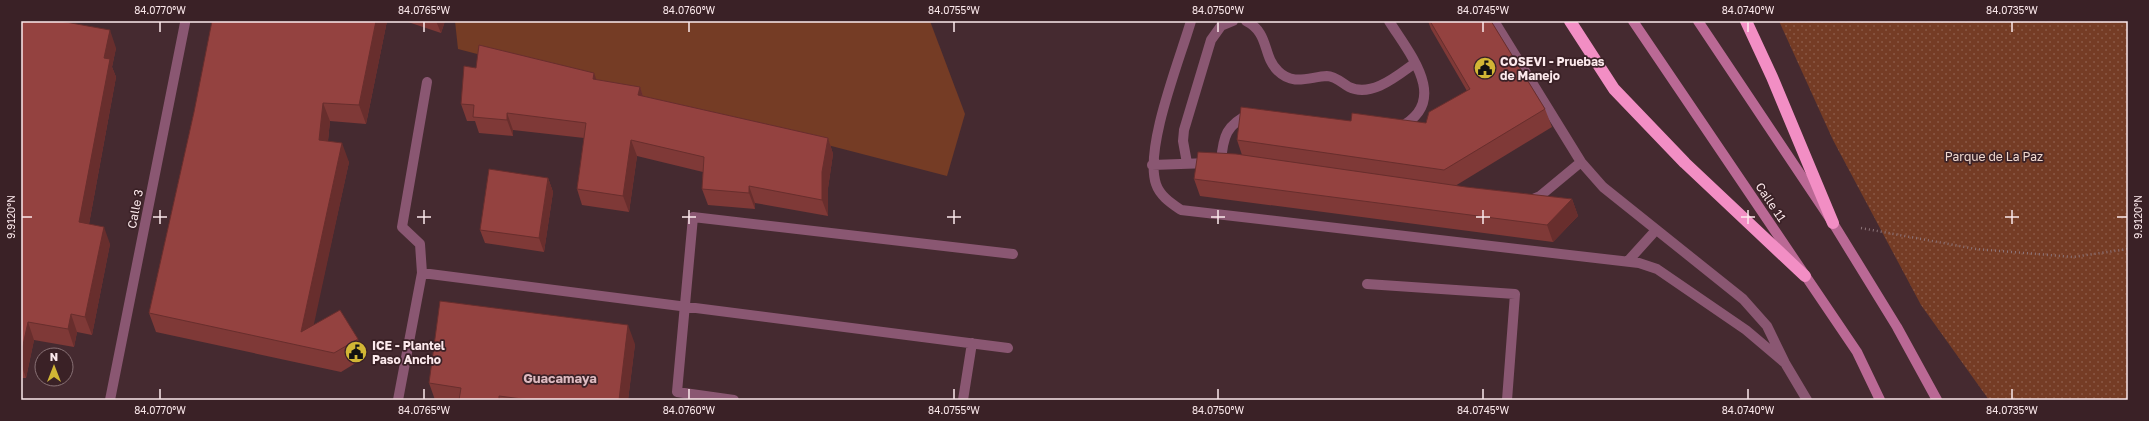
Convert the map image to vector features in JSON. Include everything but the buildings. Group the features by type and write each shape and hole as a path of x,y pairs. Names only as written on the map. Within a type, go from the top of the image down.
{"highway":[{"path":"1570,21 1614,88 1685,163 1805,276"},
{"path":"1746,21 1772,77 1833,222"}],"main road":[{"name":"Calle 11","path":"1633,21 1857,352 1880,400"},
{"path":"1698,21 1833,222 1897,327 1937,400"}],"street":[{"path":"1192,21 1155,138 1152,165 1156,185 1165,198 1181,210 1639,263 1657,269 1746,330 1785,363"},
{"path":"1186,163 1183,141 1184,130 1211,40 1222,26 1233,21"},
{"path":"1246,21 1256,26 1263,38 1270,59 1277,71 1286,77 1298,81 1329,76 1350,87 1360,90 1388,82 1415,63"},
{"path":"1389,21 1420,71 1425,88 1421,107 1413,120 1399,127 1392,126"},
{"path":"1494,21 1581,162 1603,187 1743,299 1767,326 1785,363 1807,400"},
{"name":"Calle 3","path":"110,400 185,23"},
{"path":"398,400 422,273 420,244 402,227 427,82"},
{"path":"1222,162 1222,146 1226,132 1240,119 1252,113 1264,113"},
{"path":"1152,165 1222,162 1237,164"},
{"path":"1520,203 1540,196 1581,162"},
{"path":"734,400 677,392 693,217 1013,254"},
{"path":"1628,262 1656,230"},
{"path":"422,273 1008,348"},
{"path":"1366,284 1515,294 1507,400"},
{"path":"963,400 972,343"}],"path":[{"path":"1833,222 1976,249 2073,257 2128,249"}],"green space":[{"path":"455,21 930,21 965,114 947,176 458,49"},
{"name":"Parque de La Paz","path":"1779,21 2128,21 2128,400 1989,400 1921,305 1833,140"}],"place":[{"name":"COSEVI - Pruebas de Manejo","path":"1485,68"},
{"name":"ICE - Plantel Paso Ancho","path":"356,352"}],"district":[{"name":"Guacamaya","path":"560,378"}]}
